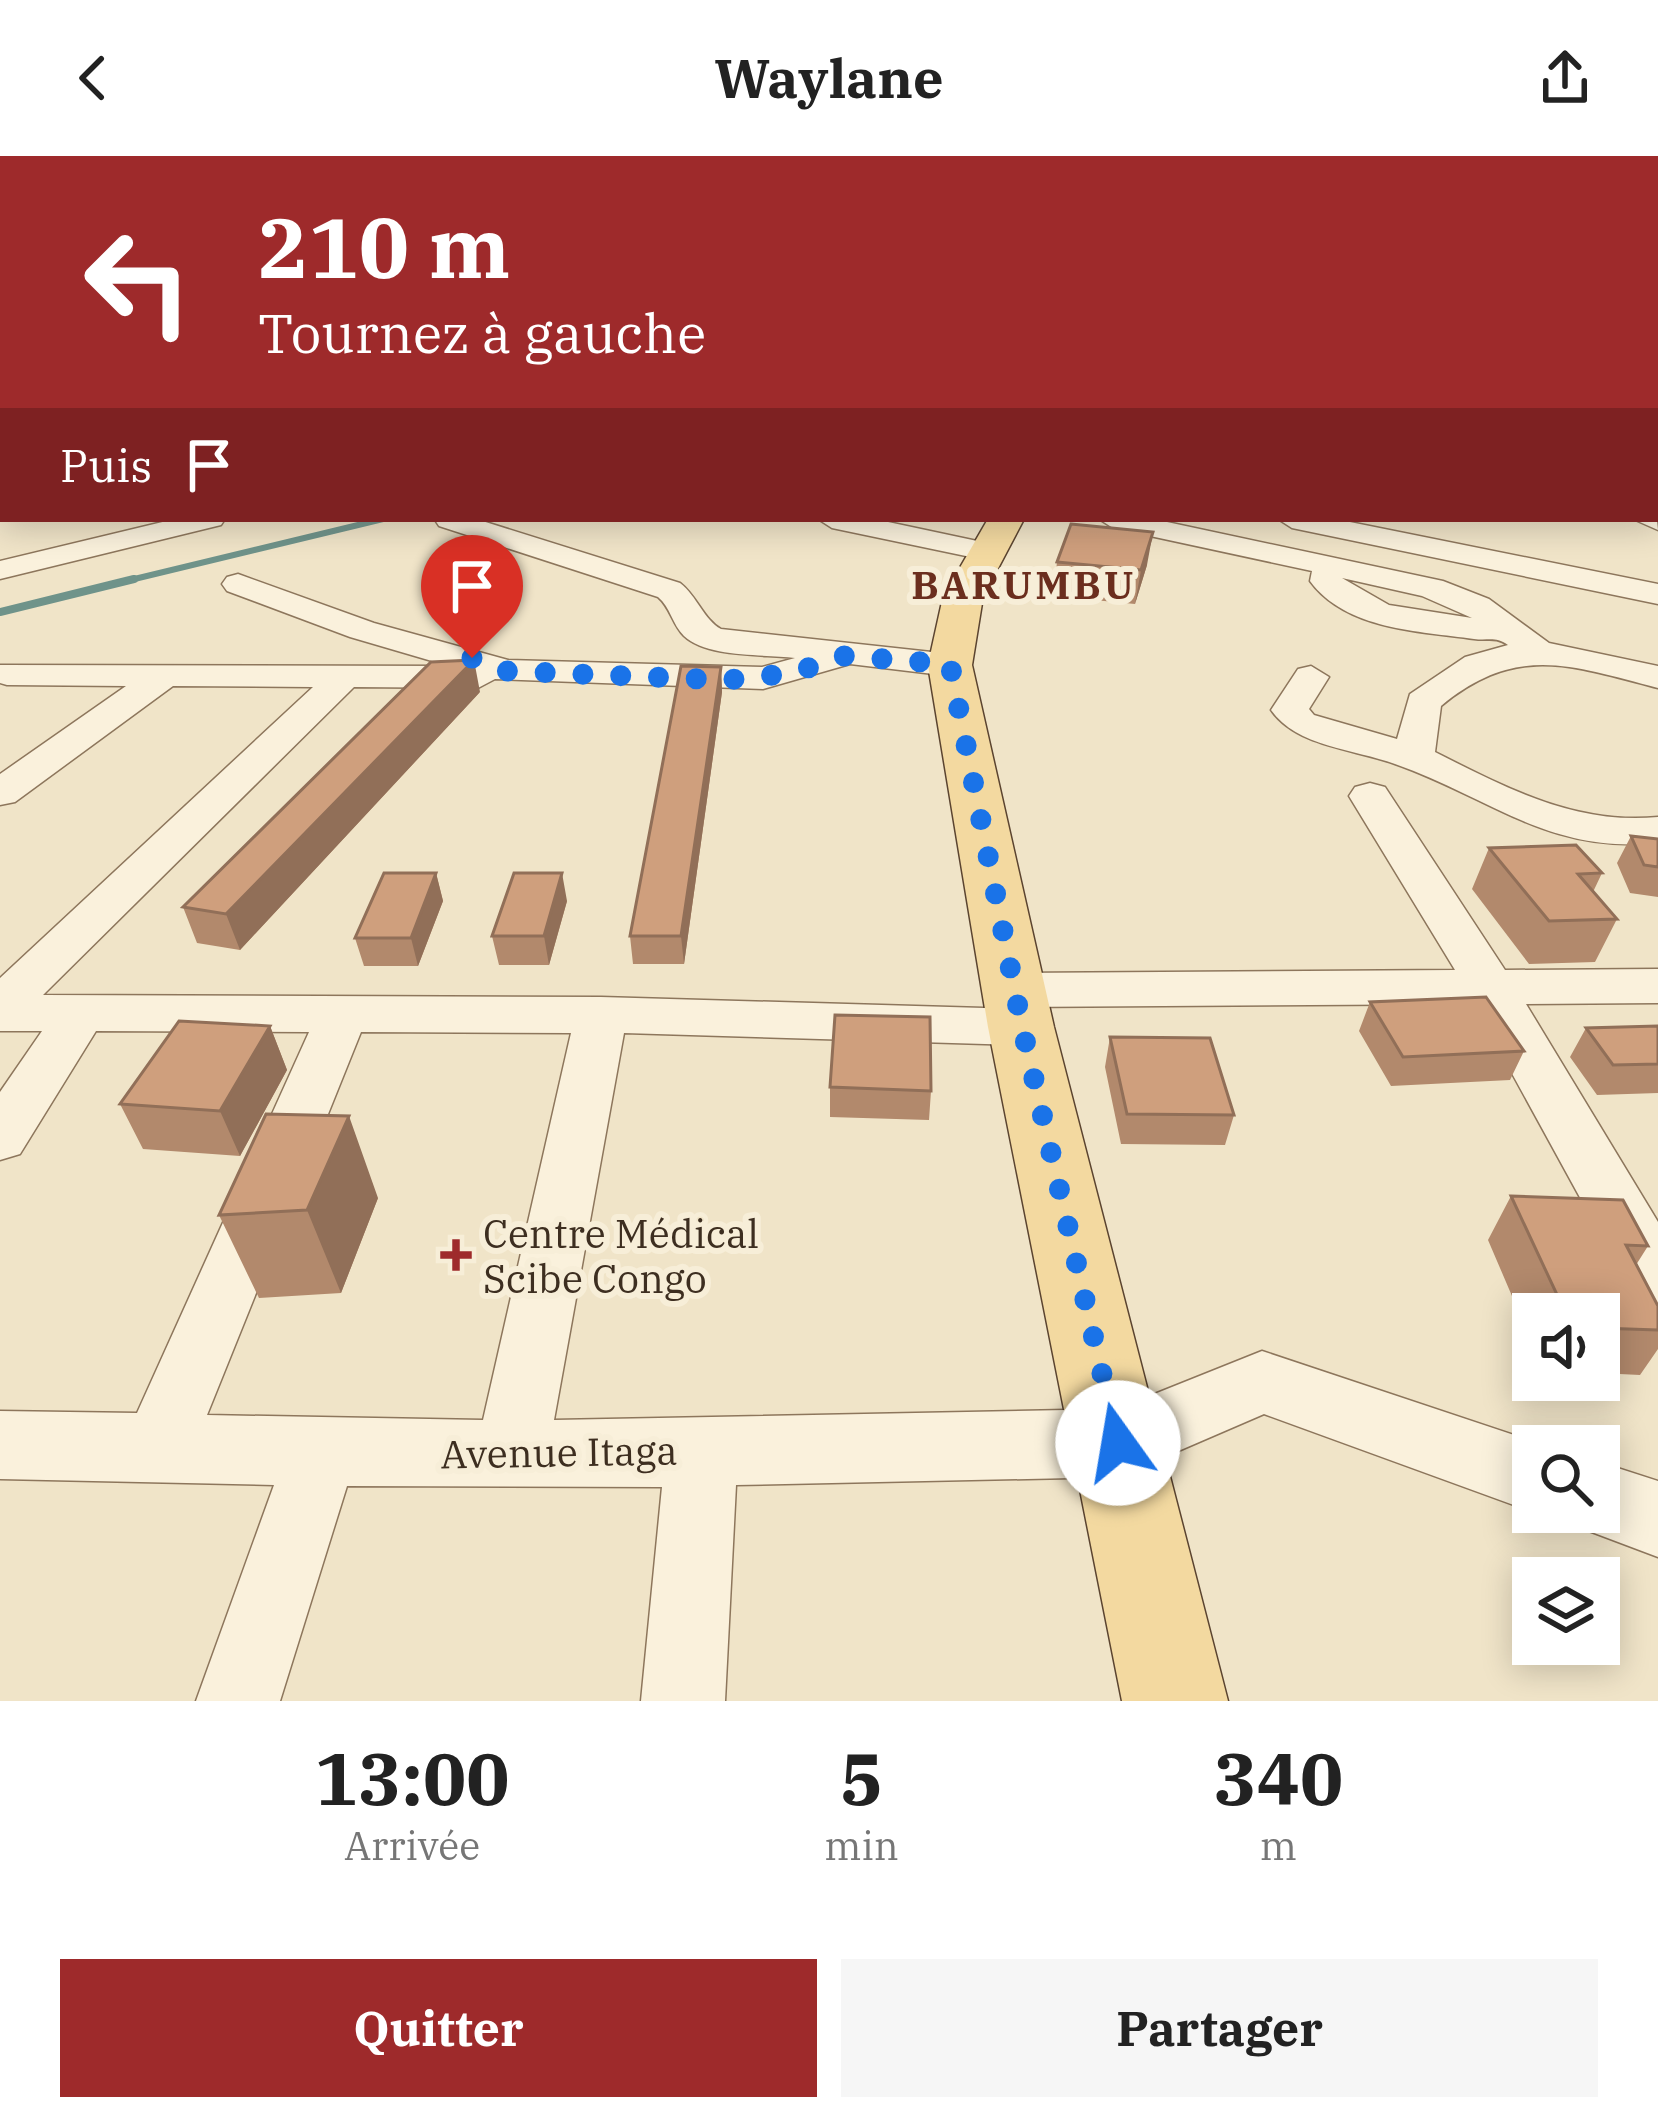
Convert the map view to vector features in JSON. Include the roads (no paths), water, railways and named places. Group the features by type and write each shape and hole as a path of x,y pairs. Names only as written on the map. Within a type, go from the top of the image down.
{"main road":[{"path":"996,535 953,628 950,664 1019,1009 1175,1701"}],"street":[{"path":"0,569 198,522"},
{"path":"455,522 669,590 686,604 696,629 713,638 844,656 950,664"},
{"path":"863,522 996,535"},
{"path":"1127,522 1329,564 1326,581 1338,596 1363,607 1658,677"},
{"path":"1307,522 1658,594"},
{"path":"0,554 80,550"},
{"path":"238,584 362,630 506,671"},
{"path":"1414,757 1423,701 1469,664 1526,643"},
{"path":"7,674 447,680 506,671 763,678 844,656"},
{"path":"0,793 162,677"},
{"path":"1311,677 1290,710 1300,723 1414,757 1506,803 1595,828 1637,834 1658,830"},
{"path":"0,1010 340,680"},
{"path":"1370,796 1490,988 1658,1279"},
{"path":"0,1010 601,1015 1019,1009 1490,988 1658,986"},
{"path":"0,1138 81,1013"},
{"path":"157,1450 343,1013"},
{"path":"511,1455 601,1015"},
{"path":"1118,1443 1262,1382 1512,1469"},
{"name":"Avenue Itaga","path":"0,1445 511,1455 1118,1443"},
{"path":"683,1701 702,1450"},
{"path":"238,1701 322,1451"},
{"path":"1620,1505 1658,1519"}],"waterway":[{"path":"122,582 371,522"},
{"path":"0,612 134,579"}],"place":[{"name":"Centre Médical Scibe Congo","path":"456,1255"}],"district":[{"name":"BARUMBU","path":"1024,584"}]}
